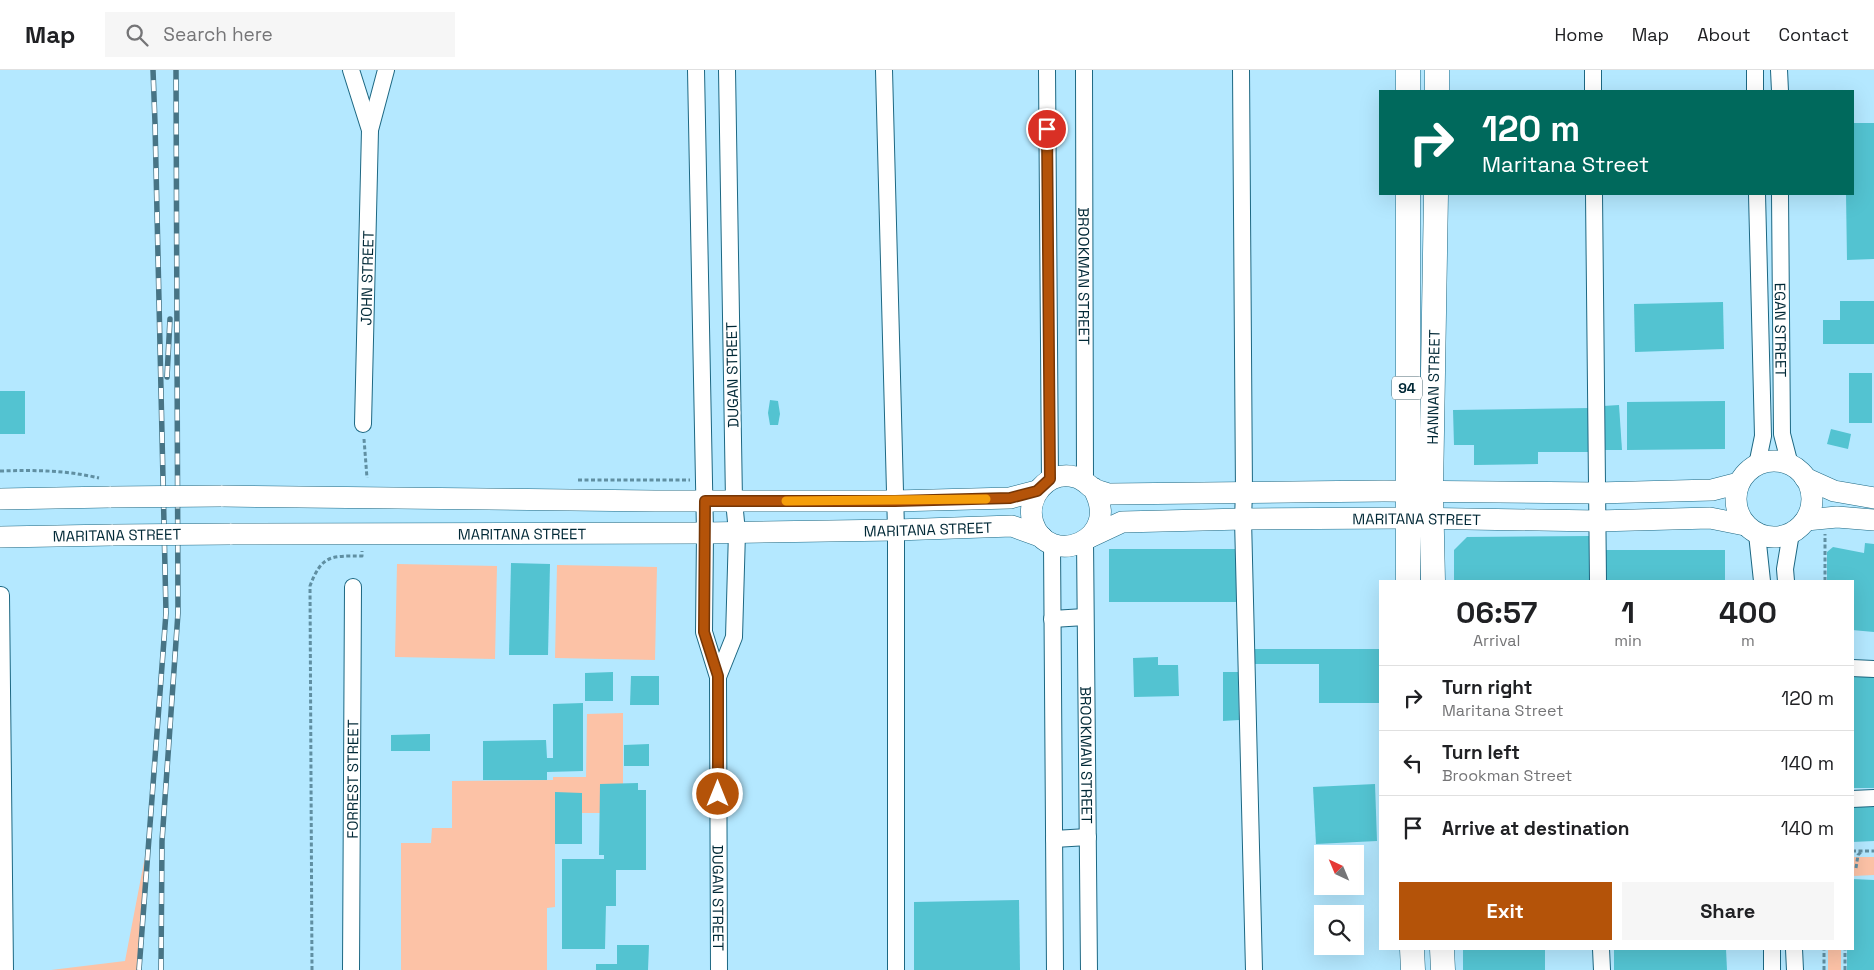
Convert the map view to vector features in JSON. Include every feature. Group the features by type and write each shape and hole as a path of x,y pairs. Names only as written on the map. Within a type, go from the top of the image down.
{"highway":[{"path":"1408,70 1408,90"},
{"path":"1437,70 1437,90"},
{"name":"HANNAN STREET","path":"1408,195 1408,580"},
{"name":"HANNAN STREET","path":"1433,580 1431,491 1436,195"},
{"path":"1412,950 1413,970"},
{"path":"1442,950 1443,970"}],"main road":[{"path":"1874,498 1834,491 1776,461 1757,466 1745,475 1739,483 1736,492 1736,502 1740,517 1751,529 1772,538 1798,527 1837,517 1874,520"},
{"path":"1798,472 1810,487 1812,498 1811,506 1798,527"},
{"path":"1062,476 1074,477 1089,485 1099,499 1101,511 1099,523 1088,539 1078,544 1062,546 1047,540 1034,528 1031,516 1031,503 1044,485 1062,476"},
{"name":"MARITANA STREET","path":"1089,485 1109,494 1431,491 1597,493 1712,490 1739,483"},
{"name":"MARITANA STREET","path":"0,499 107,488 221,496 895,501 1010,498 1044,485"},
{"name":"MARITANA STREET","path":"1088,539 1122,522 1243,519 1432,518 1597,521 1710,518 1751,529"},
{"name":"MARITANA STREET","path":"0,537 230,534 705,533 1012,526 1047,540"}],"street":[{"name":"JOHN STREET","path":"351,70 370,130"},
{"name":"JOHN STREET","path":"363,424 370,130 386,70"},
{"name":"DUGAN STREET","path":"696,70 705,501 704,632 718,676 719,970"},
{"name":"DUGAN STREET","path":"718,676 734,637 736,532 727,70"},
{"path":"884,70 896,530 896,970"},
{"path":"1044,485 1047,70"},
{"name":"BROOKMAN STREET","path":"1084,70 1089,485"},
{"path":"1241,70 1243,519 1254,970"},
{"path":"1593,70 1593,90"},
{"path":"1755,70 1755,90"},
{"path":"1780,70 1780,90"},
{"path":"1594,195 1598,580"},
{"name":"EGAN STREET","path":"1757,466 1763,436 1758,195"},
{"name":"EGAN STREET","path":"1780,195 1782,434 1798,472"},
{"path":"1786,580 1785,570 1798,527"},
{"path":"1751,529 1762,580"},
{"name":"BROOKMAN STREET","path":"1088,539 1086,617 1089,970"},
{"path":"1047,540 1052,619 1055,970"},
{"name":"FORREST STREET","path":"351,970 353,587"},
{"path":"1,595 4,970"},
{"path":"1052,619 1086,617"},
{"path":"1854,668 1874,669"},
{"path":"1854,798 1874,798"},
{"path":"1054,839 1088,837"},
{"path":"1602,950 1602,970"},
{"path":"1772,950 1772,970"},
{"path":"1794,950 1795,970"}],"path":[{"path":"363,424 367,478"},
{"path":"0,471 47,470 74,472 107,488"},
{"path":"656,480 704,480"},
{"path":"1825,531 1825,580"},
{"path":"312,970 310,586 316,570 325,561 334,556 362,556 362,546"},
{"path":"1856,868 1858,855 1862,851"},
{"path":"1854,852 1874,851"},
{"path":"1824,950 1824,970"},
{"path":"1845,950 1845,970"}],"shaded area":[{"path":"397,564 497,566 495,659 395,657"},
{"path":"557,565 657,567 655,660 555,658"},
{"path":"623,713 623,784 600,784 600,813 582,813 582,793 555,793 555,907 547,908 547,970 401,970 401,843 431,843 432,828 452,828 452,781 553,780 553,777 586,777 587,714"},
{"path":"148,841 139,970 51,970 125,961"},
{"path":"1854,857 1874,857 1874,875 1854,876"},
{"path":"1828,950 1841,950 1841,970 1828,970"}],"building":[{"path":"1854,123 1874,123 1874,259 1847,260 1846,195 1854,195"},
{"path":"1840,301 1874,301 1874,344 1823,344 1823,320 1840,320"},
{"path":"1723,302 1724,349 1635,352 1634,304"},
{"path":"1849,373 1872,373 1872,423 1849,423"},
{"path":"0,391 25,391 25,434 0,434"},
{"path":"770,400 778,401 780,414 778,425 770,425 768,413"},
{"path":"1725,401 1725,449 1627,450 1627,402"},
{"path":"1619,405 1622,450 1605,450 1603,406"},
{"path":"1590,408 1591,452 1538,452 1538,464 1474,465 1474,445 1454,445 1453,410"},
{"path":"1831,429 1851,434 1848,449 1827,444"},
{"path":"1591,536 1591,580 1454,580 1454,550 1467,537"},
{"path":"1865,543 1874,544 1874,632 1854,630 1854,580 1827,580 1827,552 1833,547 1864,553"},
{"path":"1109,549 1237,549 1237,602 1109,602"},
{"path":"1603,550 1725,550 1725,580 1603,580"},
{"path":"511,563 550,564 548,655 509,655"},
{"path":"1251,649 1379,649 1379,703 1319,703 1319,664 1251,664"},
{"path":"1158,657 1158,665 1178,665 1179,696 1134,697 1133,658"},
{"path":"613,672 613,701 585,701 585,673"},
{"path":"1223,672 1238,672 1239,720 1223,721"},
{"path":"631,676 659,676 659,705 630,705"},
{"path":"1854,676 1874,676 1874,788 1854,788"},
{"path":"583,703 583,771 547,772 547,780 483,780 483,741 546,740 547,758 553,758 553,704"},
{"path":"430,734 430,751 391,751 391,735"},
{"path":"649,744 649,766 624,766 624,745"},
{"path":"638,783 638,790 646,790 646,870 616,870 616,906 606,906 605,949 562,949 562,859 604,859 604,855 599,855 600,784"},
{"path":"1375,784 1377,841 1316,844 1313,787"},
{"path":"555,792 582,793 582,844 555,844"},
{"path":"1874,801 1874,841 1854,842 1854,802"},
{"path":"1854,879 1874,880 1874,970 1847,970 1847,950 1854,950"},
{"path":"1019,900 1020,970 914,970 914,902"},
{"path":"617,945 649,945 648,970 596,970 596,964 617,964"},
{"path":"1463,950 1545,950 1545,970 1463,970"},
{"path":"1614,950 1726,950 1727,970 1614,970"}],"railway":[{"path":"139,970 166,613 153,70"},
{"path":"161,970 162,841 178,613 176,70"},
{"path":"167,377 170,319"}],"slow traffic":[{"path":"786,501 986,499"}],"route":[{"path":"718,794 718,676 704,632 705,501 895,501 1010,498 1037,491 1050,479 1047,129"}]}
